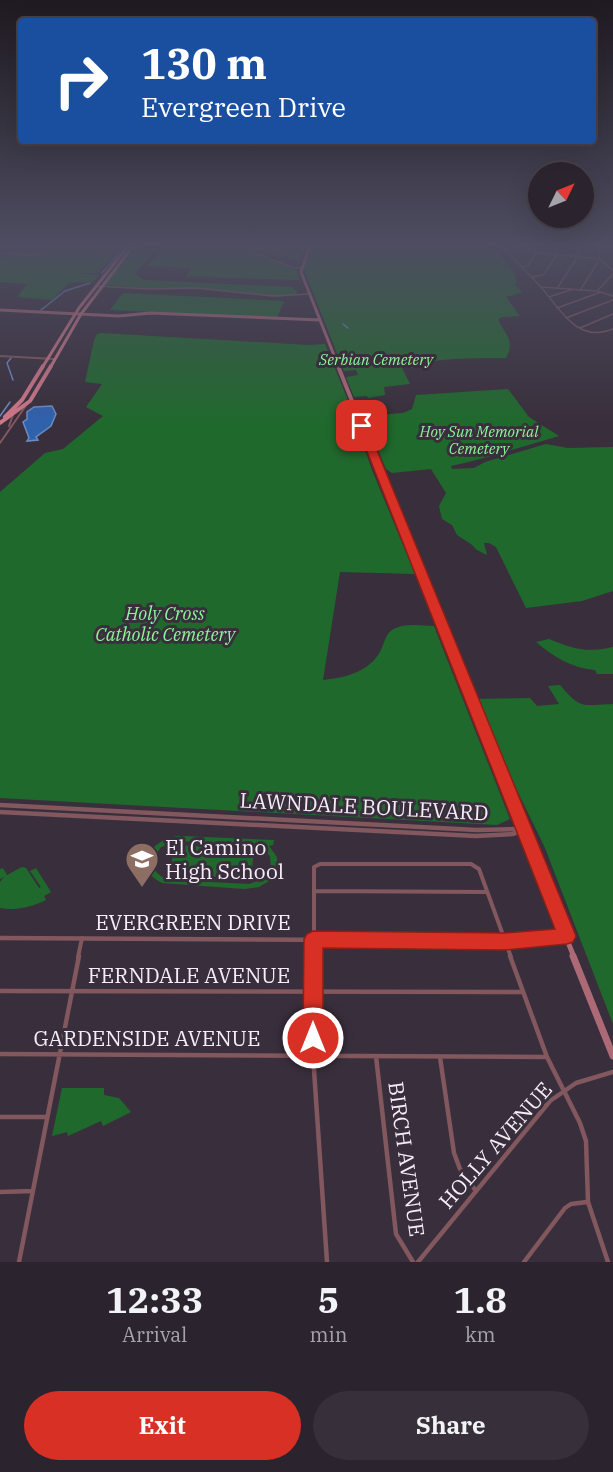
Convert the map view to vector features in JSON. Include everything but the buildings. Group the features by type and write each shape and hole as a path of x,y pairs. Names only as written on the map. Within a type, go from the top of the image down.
{"main road":[{"path":"0,422 17,406 83,304"},
{"path":"0,422 13,416 27,405 89,304"},
{"path":"313,304 613,1056"},
{"path":"0,310 123,316 150,313 320,320"}],"street":[{"path":"554,304 559,313 580,328 598,334 613,329"},
{"path":"557,308 568,304"},
{"path":"566,318 597,304"},
{"path":"580,328 613,314"},
{"path":"0,356 54,359"},
{"path":"0,443 27,405"},
{"path":"9,428 17,406"},
{"path":"0,422 9,428"},
{"name":"LAWNDALE BOULEVARD","path":"0,805 477,830 524,829"},
{"name":"LAWNDALE BOULEVARD","path":"0,812 470,836 513,834 524,829"},
{"path":"327,1262 313,1055 314,867 320,864 471,864 479,869 546,1057 580,1123 586,1141 588,1202 608,1262"},
{"path":"314,891 487,892"},
{"name":"EVERGREEN DRIVE","path":"0,938 505,941 567,936"},
{"path":"19,1262 82,938"},
{"name":"FERNDALE AVENUE","path":"0,991 523,992"},
{"name":"GARDENSIDE AVENUE","path":"0,1054 546,1057"},
{"name":"BIRCH AVENUE","path":"376,1056 396,1234 402,1247 416,1262"},
{"path":"440,1057 453,1153 460,1169 476,1191"},
{"name":"HOLLY AVENUE","path":"416,1262 542,1110 563,1090 585,1079 613,1072"},
{"path":"0,1117 47,1117"},
{"path":"0,1192 33,1191"},
{"path":"524,1262 565,1208 571,1204 588,1202"}],"green space":[{"path":"115,304 283,304 277,318 110,310"},
{"name":"Serbian Cemetery","path":"317,304 511,304 520,316 498,319 508,337 510,346 506,358 443,360 420,364 412,368 400,364 410,384 384,387 385,395 368,398 367,396 354,397 346,377 358,375 356,370 344,371"},
{"name":"Holy Cross Catholic Cemetery","path":"97,334 325,344 372,470 415,574 340,572 323,680 346,676 367,666 378,655 389,633 396,628 410,625 434,626 510,819 497,825 0,798 0,492 45,453 63,449 103,416 86,407 102,384 85,382 94,340"},
{"name":"Hoy Sun Memorial Cemetery","path":"508,389 529,417 559,436 451,466 452,469 474,468 485,462 546,444 568,448 613,447 613,591 582,601 526,608 496,547 484,543 487,555 477,550 457,535 452,525 442,519 439,506 446,493 431,469 392,473 386,469 364,416 403,413 412,409 416,395"},
{"path":"549,639 580,649 595,650 613,647 613,674 597,674 595,670 571,664 536,642"},
{"path":"560,685 573,699 583,704 613,704 613,1024 545,848 478,710 476,699 530,698 537,706 559,704 548,686"},
{"path":"172,837 274,840 273,845 269,846 277,857 277,869 271,880 259,887 244,889 162,883 152,876 147,869 146,861 155,847","holes":["177,841 254,845 263,849 270,856 271,868 263,879 249,884 173,880 162,877 156,872 153,859 161,847"]},
{"path":"175,845 254,849 251,879 169,874"},
{"path":"22,867 26,868 39,888 41,887 30,871 36,868 51,892 44,896 46,900 29,906 18,909 0,908 0,882 4,877 0,879 0,869 3,868 7,875"},
{"path":"62,1088 104,1088 104,1095 119,1098 131,1112 103,1126 101,1121 68,1136 67,1132 52,1136"}],"water":[{"path":"52,406 56,414 51,426 36,437 38,440 27,441 29,438 23,422 27,419 27,412 34,407"}],"waterway":[{"path":"41,310 49,304"},
{"path":"343,324 348,328"},
{"path":"11,358 7,363 13,380"},
{"path":"0,416 10,402"}],"place":[{"name":"El Camino High School","path":"142,888"}],"route":[{"path":"313,1038 313,939 505,941 567,936 362,426"}]}
